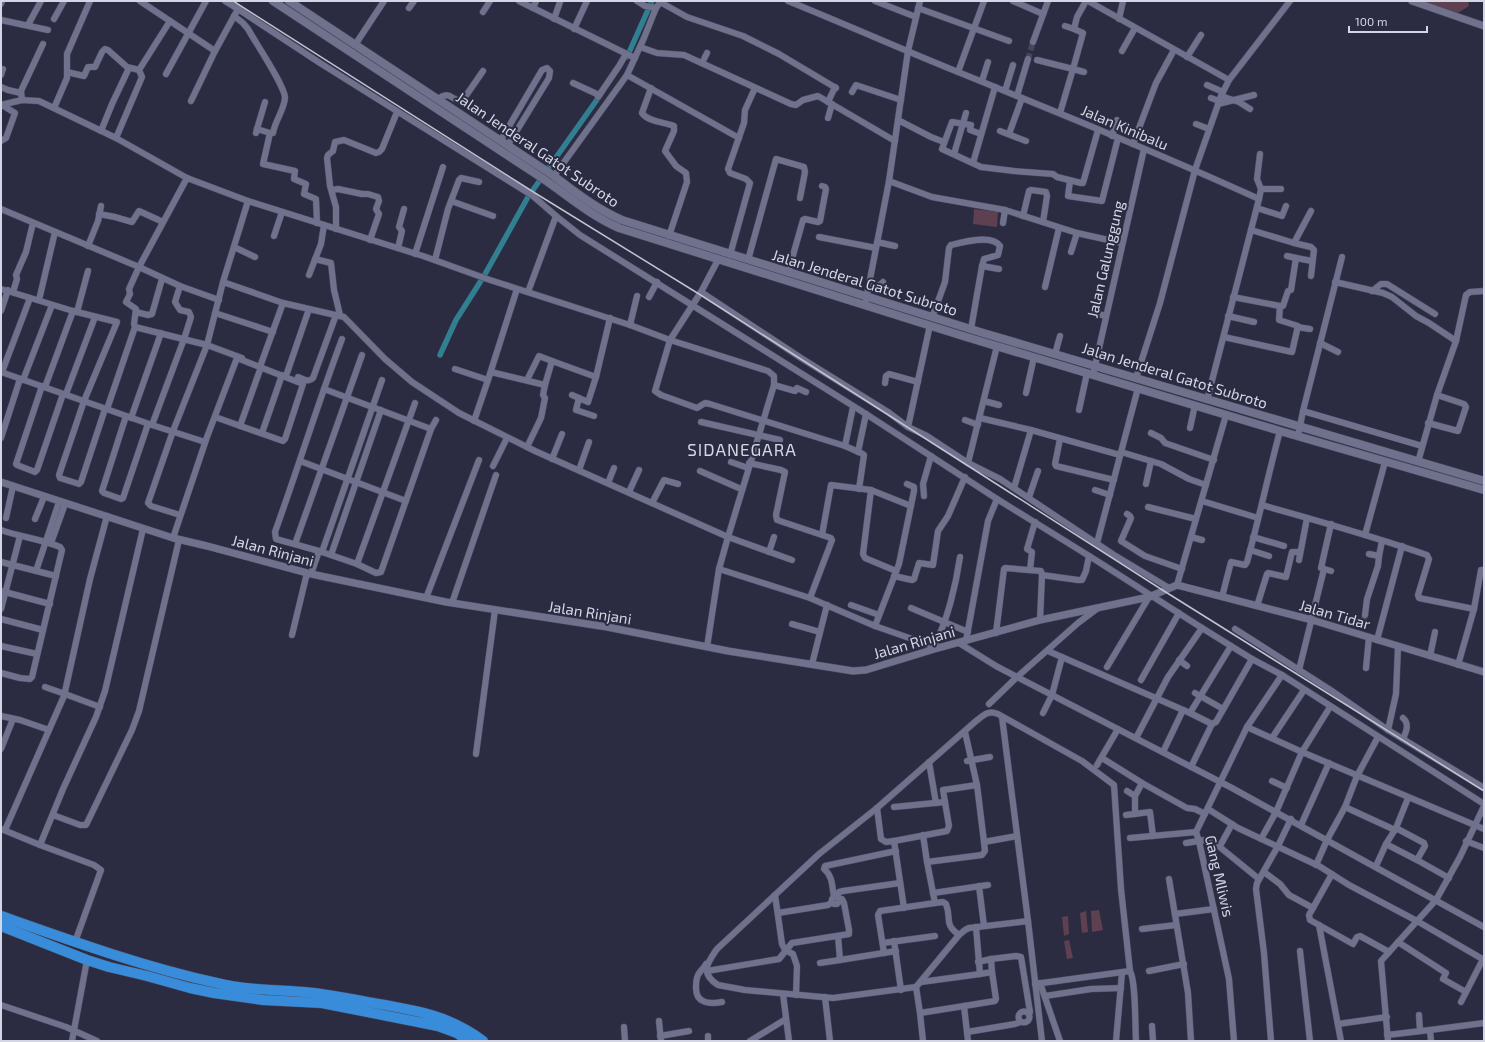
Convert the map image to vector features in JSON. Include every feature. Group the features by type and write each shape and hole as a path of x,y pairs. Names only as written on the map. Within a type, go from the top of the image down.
{"highway":[{"path":"1,916 111,954 218,984 266,990 325,994 417,1011 462,1026 483,1041"},
{"path":"1,926 87,960 214,994 263,1000 322,1003 438,1026 457,1033 468,1041"},
{"path":"50,945 53,934"},
{"path":"109,967 111,954"},
{"path":"170,982 173,972"}],"main road":[{"name":"Jalan Jenderal Gatot Subroto","path":"273,1 438,99 508,145 547,175 578,205 603,221 625,230 864,306 971,329 1055,354 1091,371 1138,388 1416,472 1484,490"},
{"name":"Jalan Jenderal Gatot Subroto","path":"289,1 355,44 367,57 607,214 669,236 867,297 998,346 1034,357 1091,371 1136,378 1484,481"},
{"path":"1416,472 1418,462"}],"street":[{"path":"28,25 41,1"},
{"path":"54,19 64,1"},
{"path":"54,108 67,78 67,54 90,1"},
{"path":"140,1 215,51"},
{"path":"166,74 206,1"},
{"path":"225,1 397,112 530,194 580,235 866,414 1150,596 1252,659 1282,675 1484,805 1449,878 1436,900 1381,960 1388,1038 1420,1031 1484,1022"},
{"path":"355,44 384,1"},
{"path":"409,8 414,1"},
{"path":"483,12 490,1"},
{"path":"519,1 634,58"},
{"path":"533,8 536,1"},
{"path":"574,28 587,1"},
{"path":"637,1 645,6 657,4 688,17 743,36 779,54 836,87 830,103 828,118"},
{"name":"Jalan Kinibalu","path":"788,1 1259,198"},
{"path":"874,1 916,17"},
{"path":"864,306 889,181 908,51 920,1"},
{"path":"958,72 984,1"},
{"path":"1013,1 1043,14"},
{"path":"1033,42 1048,1"},
{"path":"1074,29 1077,17 1087,1 1229,80"},
{"path":"1119,19 1123,1"},
{"path":"1136,378 1160,304 1195,170 1220,98 1229,80 1290,1"},
{"path":"1412,1 1484,26"},
{"path":"554,19 560,2"},
{"path":"547,175 627,75 657,4"},
{"path":"918,8 974,27 1009,41"},
{"path":"191,101 215,51 238,9"},
{"path":"234,16 248,28 279,81 284,93 285,100 275,124 273,134 256,131 264,102"},
{"path":"1,20 48,30"},
{"path":"139,70 170,21"},
{"path":"1060,114 1083,33 1065,26"},
{"path":"1122,51 1135,28"},
{"path":"1187,57 1201,36"},
{"path":"2,105 22,96 43,44"},
{"path":"640,47 657,53 684,55 794,105 803,100 817,96 895,141"},
{"path":"67,72 84,76 88,67 95,67 105,49 129,68 139,70"},
{"path":"1133,144 1156,83 1174,50"},
{"path":"702,63 707,52"},
{"path":"573,83 599,96 627,54"},
{"path":"1008,134 1020,97 1028,59"},
{"path":"1037,60 1084,72"},
{"path":"982,82 988,62"},
{"path":"1005,91 1013,65"},
{"path":"101,131 129,68"},
{"path":"501,140 542,70 546,68 550,71 549,78 508,145"},
{"path":"116,138 142,77 139,70"},
{"path":"438,99 444,94 447,94 457,100 463,100 482,71"},
{"path":"627,75 739,138"},
{"path":"852,92 856,85 901,100"},
{"path":"1207,85 1220,98"},
{"path":"1,87 39,101 116,138 187,178 248,201 398,248 490,280 610,318 706,353 768,371 774,376 774,385 762,420 720,568 707,647"},
{"path":"973,163 994,87"},
{"path":"651,88 642,113 644,116 674,126 675,129 665,151 676,166 688,176 669,236"},
{"path":"730,255 750,183 746,179 728,171 745,119 744,110 755,88"},
{"path":"1211,98 1236,100 1254,95"},
{"path":"451,108 457,100"},
{"path":"1236,100 1250,109"},
{"path":"1,141 6,138 15,113 2,105"},
{"path":"336,229 336,208 327,158 328,154 333,151 337,140 344,140 378,153 382,149 397,112"},
{"path":"954,154 966,113"},
{"path":"898,120 944,142"},
{"path":"1070,181 1068,196 1102,201 1117,120"},
{"path":"981,134 970,130 971,125 952,122 942,149 973,163 976,166 1053,174 1057,177 1070,181 1083,183 1098,130"},
{"path":"1196,124 1209,129"},
{"path":"1000,132 1026,141"},
{"path":"270,133 263,164 295,171"},
{"name":"Jalan Galunggung","path":"1079,410 1106,316 1144,149"},
{"path":"1207,400 1257,208 1261,189 1257,179 1260,154"},
{"path":"748,260 776,159 804,167 805,172 800,198"},
{"path":"297,164 294,179 306,184 304,194 316,199 317,223"},
{"path":"415,254 443,167"},
{"path":"1,289 75,312 117,322 84,401 59,475 61,479 79,484 81,482 135,327 135,307 126,302 130,294 129,289 139,267 187,178"},
{"path":"435,260 451,200 459,179 479,182"},
{"path":"889,181 932,197 1005,210 1059,228 1122,243"},
{"path":"788,273 803,220 820,221 826,189 822,186"},
{"path":"332,190 338,189 362,194 366,193 378,197 379,200 376,209 379,214 370,240"},
{"path":"1261,189 1281,189"},
{"path":"1023,216 1029,191 1046,192 1047,196 1043,222"},
{"path":"451,200 493,216"},
{"path":"180,515 151,506 148,503 173,431 207,345 223,282 248,201"},
{"path":"88,246 101,206"},
{"path":"1257,208 1282,216 1286,206"},
{"path":"398,248 402,231 399,227 404,209"},
{"path":"1,210 139,267 162,279 219,300"},
{"path":"99,214 132,222 138,210 163,222"},
{"path":"1002,223 1005,210"},
{"path":"1294,243 1302,225 1311,211"},
{"path":"274,236 282,212"},
{"path":"528,292 556,216"},
{"path":"1295,222 1302,225"},
{"path":"1,311 17,279 16,276 26,252 33,223"},
{"path":"309,275 321,244 324,225"},
{"path":"1045,287 1059,228"},
{"path":"1251,230 1311,248 1314,251 1311,276"},
{"path":"39,300 55,232"},
{"path":"1071,252 1077,233"},
{"path":"819,237 876,245 895,246"},
{"path":"908,427 931,321 946,282 949,248 951,245 981,239 999,243 1000,249 998,255 984,259 971,329"},
{"path":"234,247 255,257"},
{"path":"1288,256 1312,261"},
{"path":"1298,436 1342,256"},
{"path":"1296,258 1291,290 1288,291 1279,320 1297,327 1310,329"},
{"path":"135,327 207,345 285,374 310,381 313,378 338,315 331,263 315,259"},
{"path":"718,260 701,292 670,340 655,386 655,391 697,408 707,403 845,446 858,452 864,456 859,489"},
{"path":"982,266 998,268"},
{"path":"88,271 75,312 43,387 16,464 35,472 37,470 64,394 95,316"},
{"path":"136,312 148,315 152,314 162,279"},
{"path":"223,282 283,303 338,315 347,320 385,360 412,382 459,413 552,459 728,537 792,560"},
{"path":"649,297 657,282"},
{"path":"869,285 880,286 883,282"},
{"path":"1336,282 1383,293 1392,297 1416,316 1456,341"},
{"path":"1372,291 1381,284 1385,284 1435,314"},
{"path":"161,333 102,491 121,499 123,498 150,424 184,339 191,315 188,312 180,310 175,302 180,286"},
{"path":"474,421 517,288"},
{"path":"1392,297 1395,289"},
{"path":"1418,462 1436,395 1456,341 1466,295 1470,292 1484,291"},
{"path":"701,292 801,358 888,412 908,427 927,436 968,463 1000,478 1097,543 1169,588"},
{"path":"630,325 637,296"},
{"path":"1233,297 1284,306"},
{"path":"30,298 2,372 205,442"},
{"path":"240,426 283,303"},
{"path":"1,438 22,379 52,305"},
{"path":"262,433 309,309"},
{"path":"1094,313 1106,316"},
{"path":"215,314 273,332"},
{"path":"1228,316 1254,322"},
{"path":"584,412 596,377 610,318"},
{"path":"1224,337 1290,352 1293,351 1297,327"},
{"path":"1055,354 1060,336"},
{"path":"342,339 275,532 276,539 331,555 357,564 376,573 381,572 431,429 436,420"},
{"path":"1320,343 1338,352"},
{"path":"968,463 998,346"},
{"path":"295,544 362,355"},
{"path":"527,380 539,356 596,377"},
{"path":"1026,393 1034,357"},
{"path":"53,815 80,825 86,825 132,730 139,711 180,515 205,442 237,358 261,365"},
{"path":"527,447 541,418 545,398 543,395 552,361"},
{"path":"455,369 488,380"},
{"path":"491,372 545,385"},
{"path":"215,417 262,433 280,441 285,439 303,384 285,374"},
{"path":"885,383 886,376 889,374 918,382"},
{"path":"292,635 309,573 320,552 382,380"},
{"path":"774,385 795,391 797,388 806,392"},
{"path":"1097,543 1138,388"},
{"path":"324,389 431,429"},
{"path":"572,395 588,402"},
{"path":"1428,423 1458,431 1464,415 1466,407 1464,404 1436,395"},
{"path":"579,398 576,410 594,416"},
{"path":"984,401 999,405"},
{"path":"357,564 415,403"},
{"path":"1190,428 1195,405"},
{"path":"845,446 853,407"},
{"path":"331,555 381,410"},
{"path":"1303,411 1422,446"},
{"path":"858,452 866,414"},
{"path":"1177,585 1226,415"},
{"path":"980,418 1161,464 1206,486"},
{"path":"965,420 978,425"},
{"path":"701,422 780,440"},
{"path":"1014,488 1031,430"},
{"path":"1222,597 1231,562 1245,564 1250,550 1280,431"},
{"path":"1152,433 1161,438 1165,443 1214,460"},
{"path":"552,459 562,434"},
{"path":"493,466 507,438"},
{"path":"1060,439 1055,464 1056,466 1114,480"},
{"path":"579,470 589,442"},
{"path":"924,496 923,484 931,456"},
{"path":"426,598 479,460"},
{"path":"300,461 406,501"},
{"path":"1146,484 1151,461"},
{"path":"732,462 781,470 785,472 776,515 777,520 831,538 832,540 810,598"},
{"path":"1365,535 1385,462"},
{"path":"608,483 614,468"},
{"path":"629,492 639,470"},
{"path":"700,471 742,489"},
{"path":"1029,497 1038,471"},
{"path":"452,603 496,475"},
{"path":"871,490 863,554 865,558 912,580 914,579 920,563 933,565 938,531 948,516 964,477"},
{"path":"652,503 664,480 678,484"},
{"name":"Jalan Rinjani","path":"1,482 176,539 309,573 452,603 607,627 707,647 853,671 866,670 936,647 962,642 1040,620 1150,596 1177,585"},
{"path":"875,626 899,564 914,487 908,484"},
{"path":"6,518 13,486"},
{"path":"822,535 831,486 871,490 911,506"},
{"path":"1095,490 1110,495"},
{"path":"35,519 44,497"},
{"path":"997,499 988,521 968,632 962,642 996,666 1301,825 1484,927"},
{"path":"1202,501 1258,518"},
{"path":"36,571 62,502"},
{"path":"1262,505 1402,546 1428,557 1428,562 1418,595 1419,598 1474,609"},
{"path":"1148,507 1196,519"},
{"path":"1,508 8,509"},
{"path":"1127,514 1131,518 1121,540 1145,556 1182,569"},
{"path":"75,942 101,870 94,864 3,830 65,694 90,579 107,516"},
{"path":"1299,560 1307,518"},
{"path":"1030,570 1032,552 1027,549 1035,522"},
{"path":"1299,670 1327,570 1321,567 1331,524"},
{"path":"40,845 100,707 105,692 143,529"},
{"path":"1,530 48,542 60,547 62,550 32,677 30,679 20,678 1,673"},
{"path":"1,609 3,591 20,536"},
{"path":"769,552 774,537"},
{"path":"1190,537 1202,540"},
{"path":"1254,537 1284,546"},
{"path":"1364,615 1367,599 1378,566 1382,541"},
{"path":"1377,640 1402,546"},
{"path":"1250,550 1268,556"},
{"path":"1257,606 1267,574 1286,577 1292,552 1300,552"},
{"path":"1369,554 1379,556"},
{"path":"1042,575 1082,580 1086,572 1089,556"},
{"path":"720,568 810,598 875,626 936,647 956,580 960,557"},
{"path":"1,562 56,576"},
{"path":"1458,665 1474,609 1481,570 1483,570 1484,562"},
{"path":"996,633 1005,568 1040,570 1042,575 1040,620"},
{"name":"Jalan Tidar","path":"1177,585 1361,632 1369,637 1398,647 1484,672"},
{"path":"3,591 50,604"},
{"path":"1107,667 1150,596"},
{"path":"812,664 827,605"},
{"path":"851,605 879,615"},
{"path":"989,704 1078,623 1099,607"},
{"path":"911,608 968,632"},
{"path":"476,754 495,610"},
{"path":"1141,680 1179,613"},
{"path":"1,619 43,630"},
{"path":"792,624 820,632"},
{"path":"1136,738 1168,677 1202,628"},
{"path":"1235,629 1388,730 1484,788"},
{"path":"1430,656 1435,632"},
{"path":"1366,668 1369,637"},
{"path":"1,646 37,654"},
{"path":"1190,713 1198,694 1231,646"},
{"path":"1388,730 1396,694 1398,647"},
{"path":"1048,651 1212,724"},
{"path":"1043,713 1052,695 1062,657"},
{"path":"1191,767 1212,724 1216,722 1252,659"},
{"path":"1179,660 1187,666"},
{"name":"Gang Mliwis","path":"1234,1041 1229,979 1196,832 1247,727 1282,675"},
{"path":"45,688 100,707"},
{"path":"1272,738 1304,690"},
{"path":"1198,694 1223,709"},
{"path":"1261,839 1276,812 1302,752 1330,707"},
{"path":"1163,752 1183,710"},
{"path":"722,1002 707,1003 700,999 697,995 696,983 698,975 706,968 717,949 818,854 877,808 985,714 994,712 1082,761 1114,786 1118,853 1130,972 1132,974 1134,987 1136,1041"},
{"path":"1,716 26,722 49,730"},
{"path":"1002,717 1037,983 1038,1009 1042,1041"},
{"path":"1403,718 1406,720 1407,727 1403,739"},
{"path":"1,749 13,719"},
{"path":"1247,727 1408,798 1484,829"},
{"path":"1097,765 1118,729"},
{"path":"927,862 982,855 985,853 977,785 964,732"},
{"path":"1316,865 1327,840 1345,807 1357,776 1378,737"},
{"path":"970,760 990,757"},
{"path":"1102,758 1186,808 1207,812 1316,865 1484,960 1461,1002"},
{"path":"929,762 936,803"},
{"path":"1301,825 1329,763"},
{"path":"1272,781 1287,788"},
{"path":"1135,814 1135,796 1142,783"},
{"path":"935,791 977,785"},
{"path":"877,808 881,838 886,842 945,831 948,829 943,790"},
{"path":"1127,791 1135,796"},
{"path":"1376,866 1395,829 1408,798"},
{"path":"894,807 945,802"},
{"path":"1345,807 1424,843 1425,846 1417,860"},
{"path":"1126,815 1150,812 1153,836"},
{"path":"1271,1041 1264,953 1256,889 1259,879 1291,820"},
{"path":"1220,846 1232,824"},
{"path":"1130,838 1196,832"},
{"path":"924,835 927,862 935,904"},
{"path":"984,842 1017,836"},
{"path":"894,841 904,908"},
{"path":"1186,843 1210,841 1220,846 1259,879"},
{"path":"1466,841 1484,848"},
{"path":"1386,844 1449,878"},
{"path":"836,899 831,877 824,869 825,866 896,851"},
{"path":"1264,872 1280,884 1288,895 1313,908"},
{"path":"1332,874 1308,917 1311,921 1353,944 1357,937 1360,936 1389,952"},
{"path":"1169,879 1184,964 1192,1041"},
{"path":"778,913 828,905 836,899 840,892 843,891 900,883"},
{"path":"933,893 988,885"},
{"path":"979,886 984,926"},
{"path":"775,895 782,944 785,950 793,954 795,959 797,978 796,995"},
{"path":"706,968 779,958 792,943 847,935 849,932 844,904 842,900 836,899"},
{"path":"884,953 878,915 882,910 943,902 946,904 948,924 959,935"},
{"path":"1175,914 1214,909"},
{"path":"706,968 714,983 745,990 825,998 901,990 916,987 959,935 965,930 976,927 1028,921"},
{"path":"1142,929 1176,924"},
{"path":"1319,925 1341,1041"},
{"path":"976,927 980,974"},
{"path":"838,936 840,960"},
{"path":"883,943 936,936"},
{"path":"894,941 901,990"},
{"path":"1398,942 1446,973 1443,979 1466,992"},
{"path":"1300,951 1310,1041"},
{"path":"820,963 896,952"},
{"path":"967,1032 1028,1021 1029,1016 1022,957 1016,956 978,962"},
{"path":"72,1041 87,960"},
{"path":"920,1013 996,1000 991,960"},
{"path":"1149,971 1184,964"},
{"path":"921,982 992,972"},
{"path":"1037,983 1130,972"},
{"path":"1116,1041 1122,973"},
{"path":"1037,983 1045,996 1060,1041"},
{"path":"916,987 923,1041"},
{"path":"1045,996 1091,989 1121,988"},
{"path":"783,994 789,1041"},
{"path":"825,998 830,1041"},
{"path":"1,1005 74,1030 97,1041"},
{"path":"964,1006 968,1041"},
{"path":"1029,1013 1038,1009"},
{"path":"1419,1015 1420,1031"},
{"path":"1338,1024 1387,1017"},
{"path":"750,1041 786,1019"},
{"path":"659,1021 661,1039 689,1031"},
{"path":"1152,1026 1153,1041"},
{"path":"624,1027 625,1041"},
{"path":"1430,1030 1431,1041"}],"shaded area":[{"path":"1420,1 1468,1 1469,6 1456,14"},
{"path":"974,209 998,212 997,227 973,224"},
{"path":"1099,910 1103,930 1092,932 1091,911"},
{"path":"1086,911 1088,932 1082,933 1080,913"},
{"path":"1068,916 1069,934 1064,936 1062,917"},
{"path":"1069,940 1073,958 1067,959 1064,941"}],"waterway":[{"path":"627,57 652,1"},
{"path":"440,355 456,320 484,276 528,197 601,94"}],"tunnel":[{"path":"1028,59 1033,42"},
{"path":"1361,629 1365,615"}],"railway":[{"path":"233,1 535,193 699,294 1164,591 1484,791"}],"district":[{"name":"SIDANEGARA","path":"742,449"}]}
